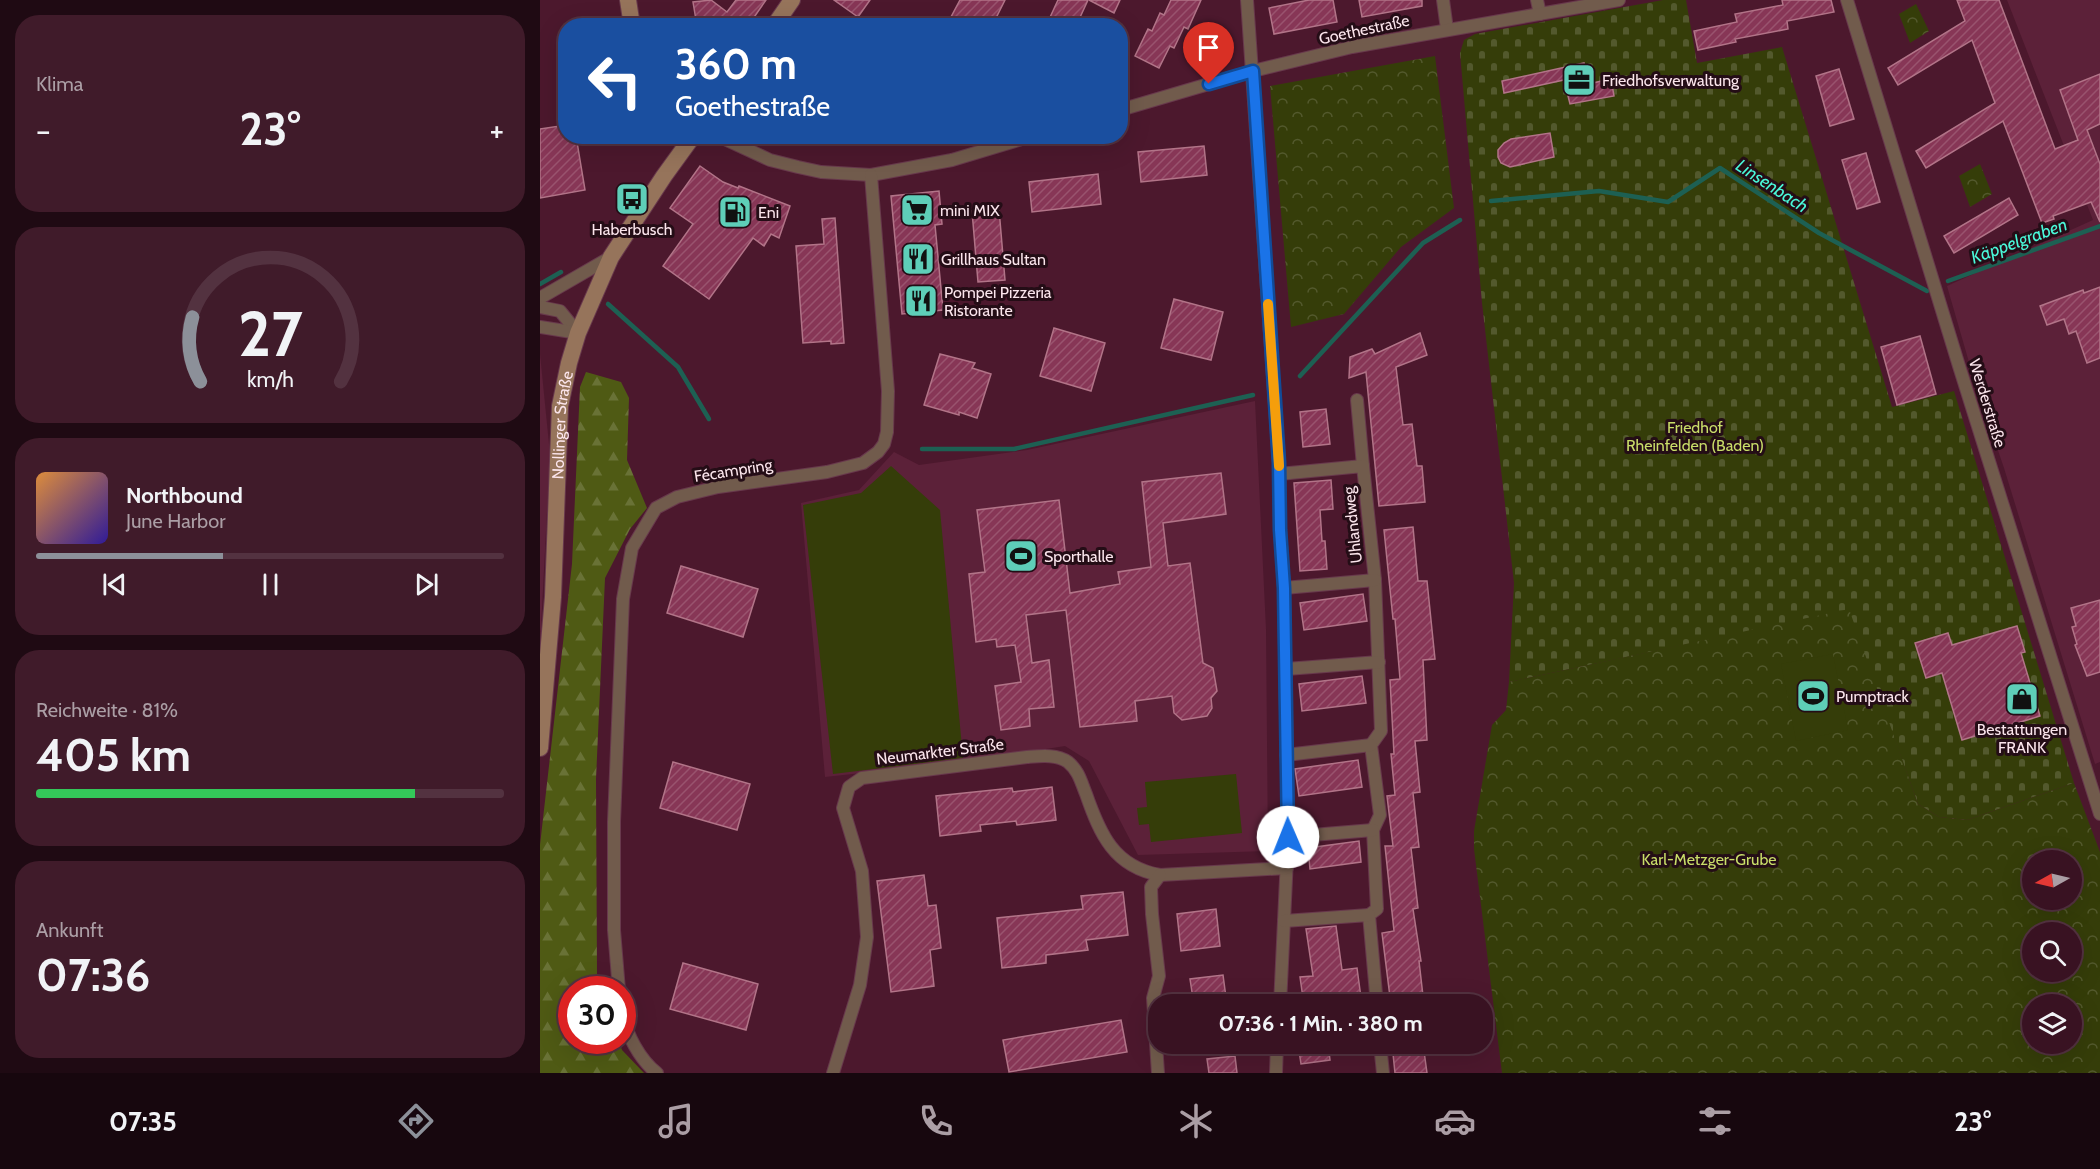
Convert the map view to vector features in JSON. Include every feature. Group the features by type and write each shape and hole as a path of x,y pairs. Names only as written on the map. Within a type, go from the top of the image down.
{"main road":[{"path":"628,0 631,18"},
{"path":"780,18 792,0"},
{"name":"Nollinger Straße","path":"540,748 553,597 560,406 578,333 611,256 687,144"}],"street":[{"path":"1247,0 1279,474 1284,588 1288,837 1281,994"},
{"path":"1443,0 1447,29"},
{"path":"1537,0 1540,14"},
{"name":"Goethestraße","path":"1128,108 1253,71 1375,42 1619,0"},
{"name":"Werderstraße","path":"1847,0 1962,377 2100,814"},
{"path":"735,144 770,160 798,167 821,172 871,175 952,160 1005,144"},
{"name":"Fécampring","path":"618,976 614,930 614,822 623,599 632,548 656,508 677,497 718,487 817,474 863,463 878,452 884,444 887,432 888,391 871,175"},
{"path":"540,298 611,256"},
{"path":"540,308 560,311 578,333"},
{"path":"540,327 578,333"},
{"name":"Uhlandweg","path":"1357,400 1375,580 1379,662 1381,731 1371,745 1380,815 1373,830 1377,909 1369,915 1376,994"},
{"name":"Uhlandweg","path":"1279,474 1363,466"},
{"name":"Uhlandweg","path":"1284,588 1375,580"},
{"path":"1286,669 1379,662"},
{"path":"1286,755 1371,745"},
{"name":"Neumarkter Straße","path":"833,1073 860,985 867,937 862,871 843,808 849,787 862,778 1049,756 1066,761 1078,773 1102,835 1126,862 1142,872 1160,875 1287,868"},
{"path":"1288,837 1373,830"},
{"path":"1158,1073 1153,998 1159,976 1151,887 1160,875"},
{"path":"1284,921 1369,915"},
{"path":"636,1045 646,1064 657,1073"},
{"path":"1276,1073 1277,1054"},
{"path":"1381,1054 1383,1073"}],"shaded area":[{"path":"2007,0 2100,0 2100,762 2095,764 2004,468 1975,383 1947,286 2093,220"},
{"path":"540,354 550,454 540,647"},
{"path":"1255,401 1266,629 1268,851 1138,855 1089,761 1065,746 971,761 825,777 801,503 859,490 894,452 919,465 1027,450"}],"green space":[{"name":"Friedhof Rheinfelden (Baden)","path":"1663,0 1686,0 1697,63 1782,47 1892,407 1954,391 2074,783 1967,820 1939,817 1918,804 1848,610 1509,682 1514,583 1482,303 1460,53 1464,40 1475,34"},
{"path":"1916,4 1929,31 1910,43 1899,14"},
{"path":"1435,56 1454,208 1401,247 1344,314 1291,327 1270,86"},
{"path":"1980,164 1992,194 1970,207 1959,176"},
{"path":"586,372 621,382 629,398 627,460 647,508 630,529 605,578 596,779 597,976 558,976 558,1054 626,1054 644,1073 540,1073 540,845 572,564 580,387"},
{"path":"891,466 940,510 963,758 833,774 803,505 861,493"},
{"name":"Karl-Metzger-Grube","path":"1849,609 1918,804 1939,817 1967,820 2074,783 2100,852 2100,1073 1502,1073 1474,849 1474,831 1492,725 1506,710 1509,682"},
{"path":"1833,654 1848,730 1796,741 1781,664"},
{"path":"1236,774 1242,833 1151,842 1149,824 1139,825 1137,808 1147,807 1145,782"}],"building":[{"path":"711,0 727,12 736,0 766,0 754,18 696,18 693,2"},
{"path":"834,0 870,0 858,17"},
{"path":"960,0 1005,0 996,18 951,17"},
{"path":"1058,0 1088,0 1080,18 1050,18"},
{"path":"1089,0 1120,0 1114,13"},
{"path":"1171,0 1201,0 1188,29 1184,27 1174,48 1170,46 1159,68 1135,56 1148,29 1152,31 1160,13 1164,15"},
{"path":"1309,0 1333,0 1337,22 1274,34 1269,8"},
{"path":"1359,0 1422,0 1422,6 1362,17"},
{"path":"1782,0 1831,0 1834,12 1787,21 1788,29 1735,39 1736,42 1698,50 1694,31 1737,22 1735,14 1783,5"},
{"path":"1957,0 1999,0 2055,149 2078,140 2060,90 2100,74 2100,124 2087,130 2100,164 2100,222 2091,202 2053,216 2054,219 2042,223 2003,121 1926,168 1916,151 1995,103 1972,40 1898,85 1888,68 1965,21"},
{"path":"1584,63 1588,84 1611,79 1614,96 1570,104 1564,80 1504,93 1502,81"},
{"path":"1839,69 1854,119 1830,126 1816,76"},
{"path":"558,126 558,144 577,144 585,190 540,198 540,129"},
{"path":"1550,133 1554,157 1510,167 1501,163 1498,150 1504,143 1511,139"},
{"path":"1204,146 1207,175 1141,182 1138,152"},
{"path":"1866,153 1880,202 1857,209 1842,160"},
{"path":"700,166 723,182 790,206 779,238 771,234 764,246 753,238 709,299 663,266 693,224 670,208"},
{"path":"1098,174 1101,204 1032,212 1029,182"},
{"path":"939,191 942,224 935,225 943,310 902,314 891,196"},
{"path":"2009,198 2018,215 1954,253 1944,236"},
{"path":"999,209 1005,280 978,282 972,211"},
{"path":"835,218 844,343 831,344 831,341 803,343 796,246 824,244 822,219"},
{"path":"2100,287 2100,358 2087,363 2076,331 2069,334 2064,319 2047,325 2040,306 2083,290 2084,293"},
{"path":"1174,299 1223,312 1211,360 1161,348"},
{"path":"1054,328 1105,343 1091,391 1040,376"},
{"path":"1420,333 1427,355 1396,367 1403,425 1412,424 1417,466 1422,466 1425,502 1379,506 1366,372 1349,378 1350,357 1372,349 1375,354"},
{"path":"1920,336 1936,394 1897,405 1881,347"},
{"path":"940,354 975,363 972,368 991,374 977,418 924,405"},
{"path":"1326,409 1330,444 1303,447 1300,412"},
{"path":"1221,473 1226,514 1163,523 1168,566 1190,563 1203,663 1213,668 1217,691 1211,698 1212,708 1207,716 1182,720 1174,713 1172,696 1135,701 1137,721 1080,727 1066,610 1026,615 1032,663 1049,660 1054,707 1029,709 1030,726 1001,730 995,686 1021,682 1015,645 997,647 996,639 976,642 969,574 985,572 977,510 1059,500 1070,593 1120,584 1118,572 1151,567 1142,482"},
{"path":"1331,480 1333,509 1320,510 1327,569 1300,571 1294,483"},
{"path":"1413,527 1418,581 1427,581 1435,659 1423,660 1427,740 1415,741 1420,792 1413,793 1419,847 1411,848 1418,908 1413,909 1421,961 1419,961 1423,994 1390,994 1382,933 1394,931 1385,846 1393,846 1387,796 1395,795 1391,754 1394,754 1390,680 1400,679 1384,530"},
{"path":"681,566 758,589 743,637 667,613"},
{"path":"1363,594 1367,621 1304,630 1300,603"},
{"path":"2100,600 2100,672 2087,676 2075,645 2077,644 2072,627 2076,626 2071,608"},
{"path":"2017,626 2025,652 2021,653 2040,716 1962,740 1942,673 1926,678 1915,643 1948,633 1952,645"},
{"path":"1362,676 1366,703 1302,711 1299,684"},
{"path":"1358,760 1362,787 1299,796 1295,769"},
{"path":"673,762 750,784 737,830 660,808"},
{"path":"1052,787 1056,820 1017,825 1016,821 980,825 981,831 940,836 936,796 1012,788 1013,792"},
{"path":"1359,841 1361,862 1310,869 1308,848"},
{"path":"924,875 928,906 936,905 941,948 930,950 934,986 891,992 877,881"},
{"path":"1123,892 1128,935 1086,940 1088,950 1046,955 1046,963 1002,968 997,918 1083,909 1081,896"},
{"path":"1216,909 1220,946 1181,951 1177,914"},
{"path":"1336,926 1342,970 1357,968 1361,994 1302,994 1300,977 1313,976 1306,929"},
{"path":"683,963 758,984 746,1030 670,1009"},
{"path":"1223,975 1226,994 1192,994 1190,979"},
{"path":"1121,1020 1127,1052 1009,1072 1003,1040"},
{"path":"1300,1054 1329,1054 1330,1060 1301,1064"},
{"path":"1393,1054 1424,1054 1427,1073 1395,1073"},
{"path":"1235,1056 1237,1073 1209,1073 1207,1059"}],"waterway":[{"name":"Linsenbach","path":"1491,201 1599,191 1668,202 1720,168 1819,233 1927,291"},
{"path":"1300,376 1423,243 1460,220"},
{"name":"Käppelgraben","path":"1948,281 2100,226"},
{"path":"540,284 561,272"},
{"path":"608,304 678,367 709,419"},
{"path":"922,449 1014,449 1253,395"}],"slow traffic":[{"path":"1268,304 1279,466"}],"place":[{"name":"Friedhofsverwaltung","path":"1579,80"},
{"name":"Haberbusch","path":"632,199"},
{"name":"mini MIX","path":"917,210"},
{"name":"Eni","path":"735,212"},
{"name":"Grillhaus Sultan","path":"918,259"},
{"name":"Pompei Pizzeria Ristorante","path":"921,301"},
{"name":"Sporthalle","path":"1021,556"},
{"name":"Pumptrack","path":"1813,696"},
{"name":"Bestattungen FRANK","path":"2022,699"}],"route":[{"path":"1209,84 1253,71 1279,463 1284,588 1288,837"}]}
